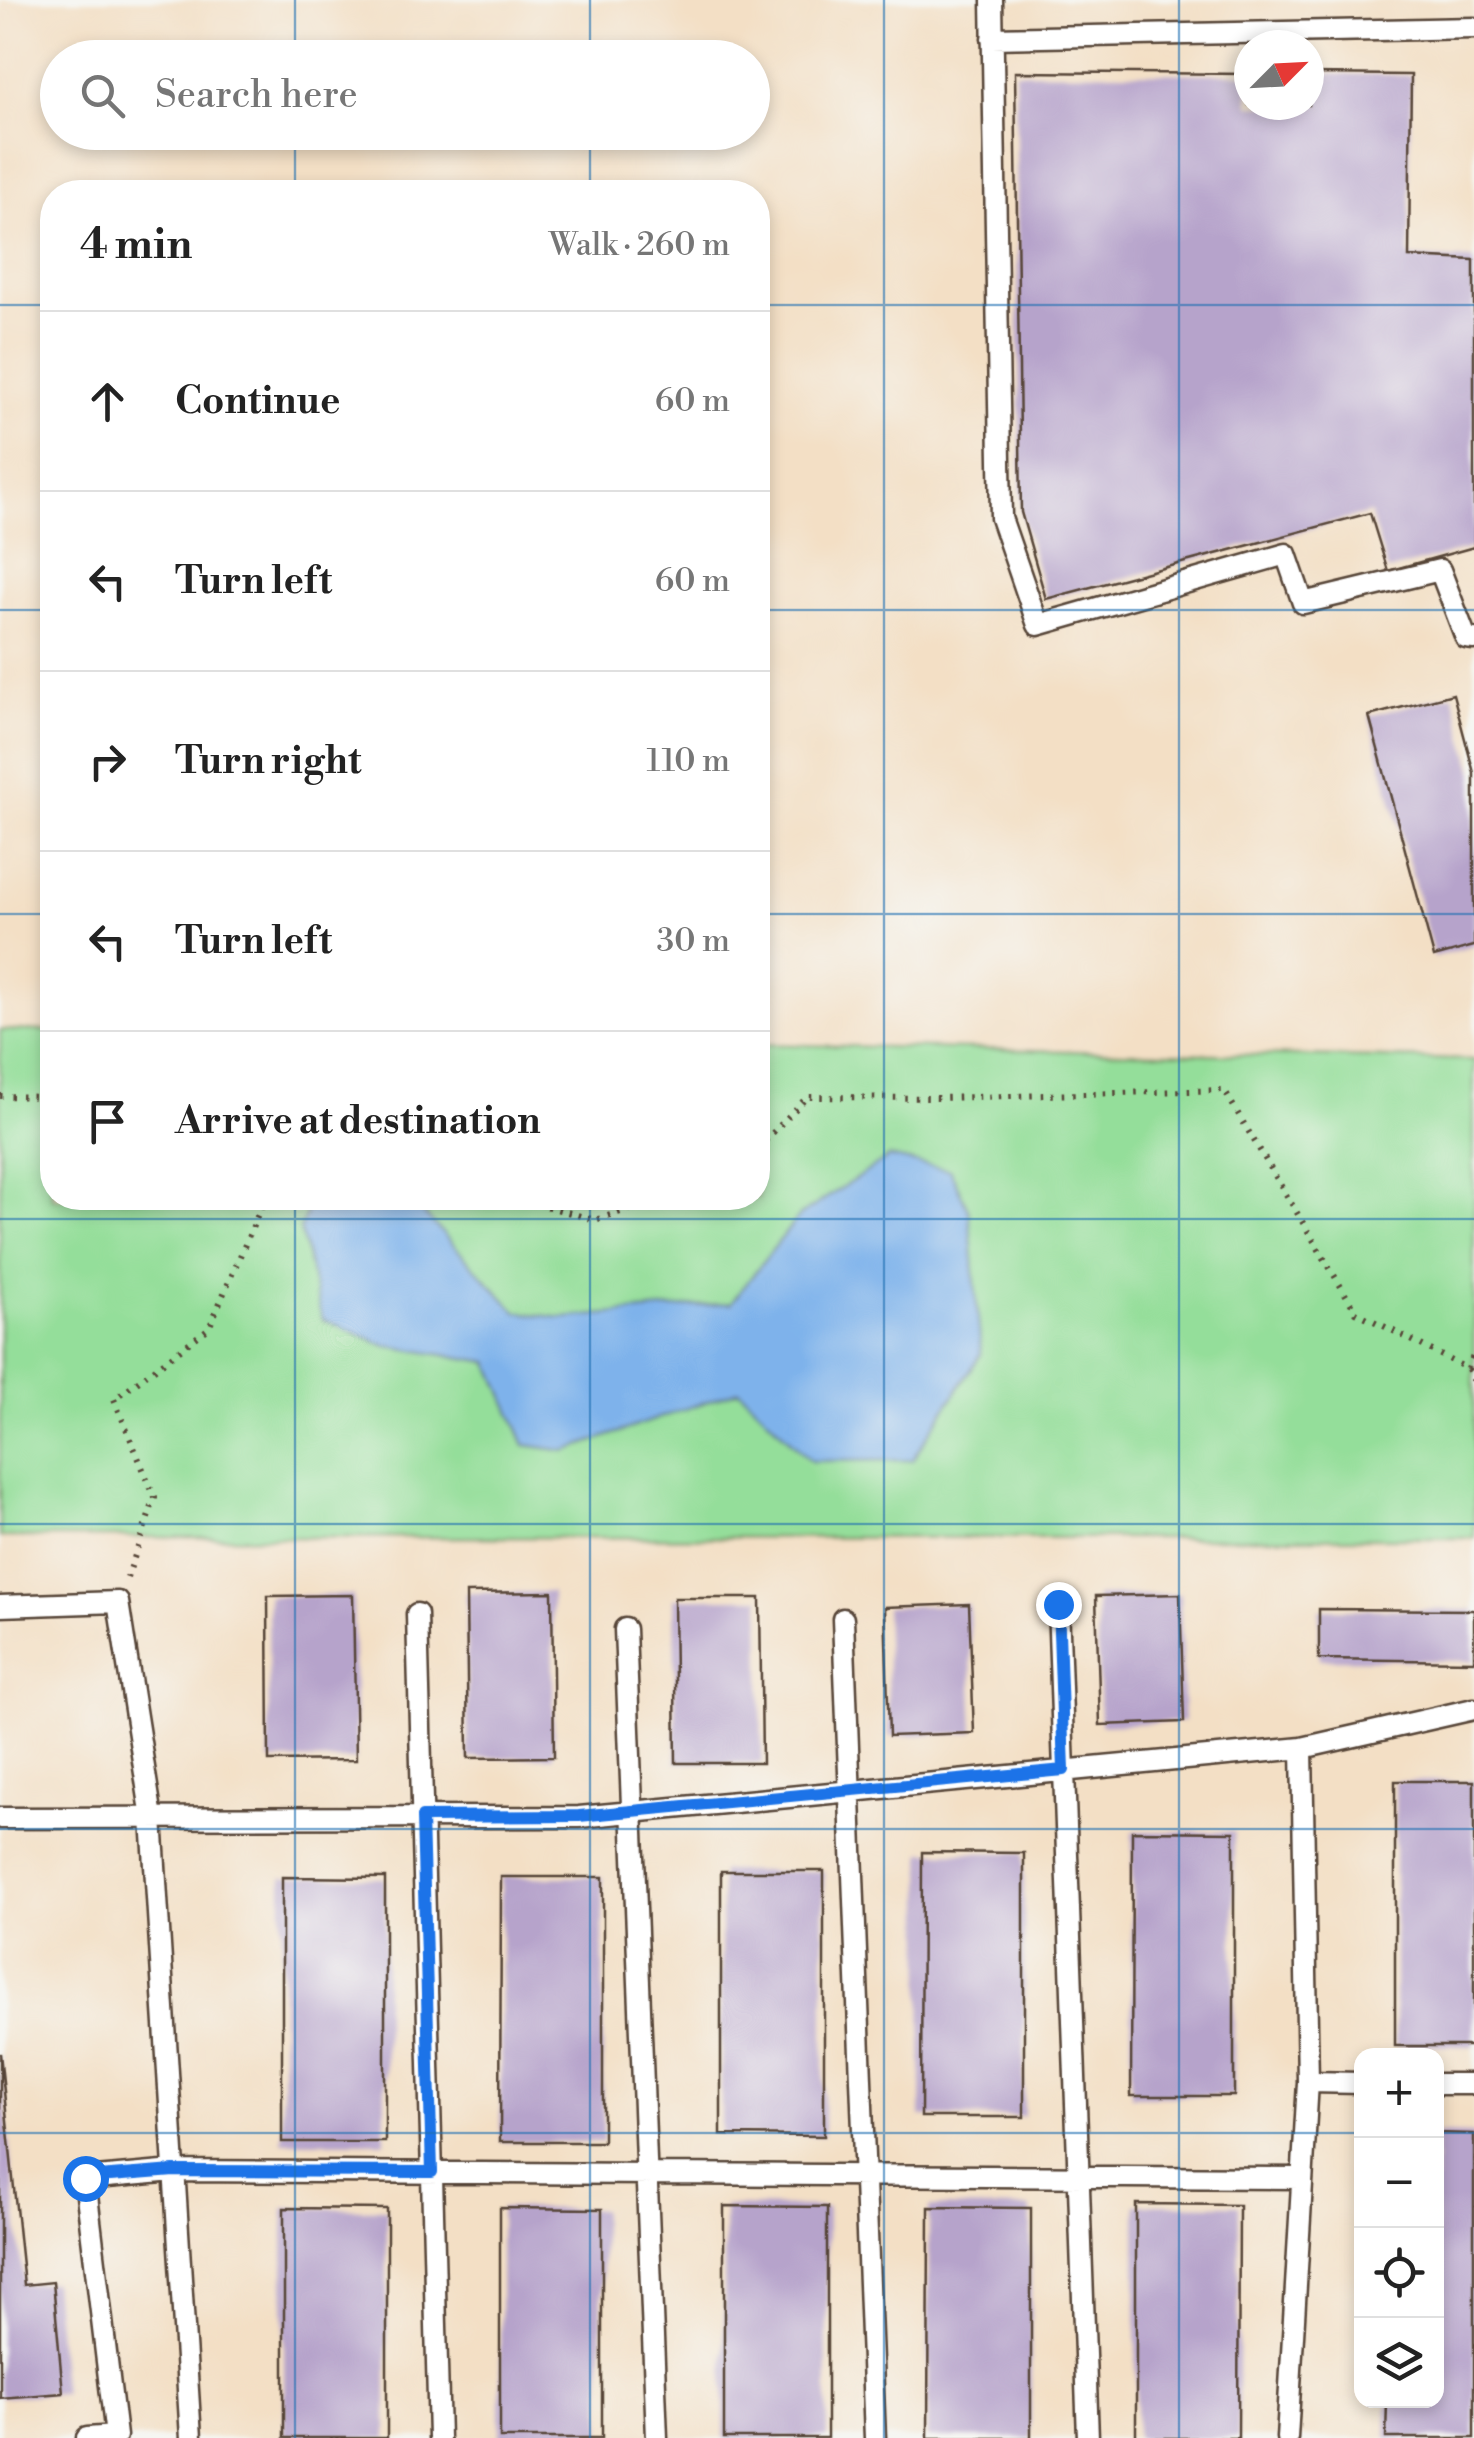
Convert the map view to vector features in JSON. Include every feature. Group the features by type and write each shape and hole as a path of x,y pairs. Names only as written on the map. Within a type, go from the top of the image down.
{"lane":[{"path":"992,0 1002,518 1038,625 1286,554 1302,603 1440,570 1466,638 1474,639"},
{"path":"992,38 1474,28"},
{"path":"0,1606 118,1602 152,1818 191,2438"},
{"path":"1058,1604 1088,2438"},
{"path":"417,1614 439,2438"},
{"path":"843,1619 876,2438"},
{"path":"625,1629 657,2438"},
{"path":"0,1818 579,1816 1302,1748 1474,1710"},
{"path":"1286,2438 1308,2082 1302,1748"},
{"path":"1308,2082 1354,2083"},
{"path":"1444,2084 1474,2084"},
{"path":"86,2438 116,2436 85,2178 174,2171 1302,2178"}],"path":[{"path":"770,1136 807,1097 940,1098 1224,1090 1356,1312 1468,1369 1474,1382"},
{"path":"0,1096 40,1097"},
{"path":"118,1602 156,1498 114,1399 209,1328 260,1210"},
{"path":"560,1210 595,1220 627,1210"},
{"path":"1468,1369 1474,1354"}],"green space":[{"path":"0,1030 40,1031 40,1210 770,1210 770,1044 1474,1060 1474,1538 0,1537"}],"water":[{"path":"889,1157 950,1170 969,1211 981,1354 912,1460 811,1461 739,1390 566,1451 525,1445 489,1362 387,1346 322,1319 300,1229 307,1210 420,1210 517,1312 563,1318 731,1303 799,1216"}],"building":[{"path":"1015,72 1234,74 1234,120 1324,120 1324,74 1411,75 1409,257 1474,260 1474,547 1388,571 1370,513 1046,599 1021,512"},
{"path":"1453,694 1474,773 1474,946 1434,957 1369,716"},
{"path":"552,1592 554,1757 468,1758 466,1593"},
{"path":"1180,1594 1184,1722 1100,1725 1096,1596"},
{"path":"353,1595 356,1760 269,1761 268,1596"},
{"path":"674,1598 760,1598 762,1763 676,1763"},
{"path":"969,1604 974,1733 889,1736 885,1607"},
{"path":"1319,1609 1474,1610 1474,1661 1319,1659"},
{"path":"1395,1781 1474,1781 1474,2046 1395,2046"},
{"path":"1132,1831 1234,1832 1234,2096 1131,2096"},
{"path":"922,1852 1024,1853 1024,2117 921,2117"},
{"path":"721,1871 824,1871 824,2136 721,2135"},
{"path":"282,1877 385,1878 385,2142 282,2142"},
{"path":"501,1877 603,1877 603,2142 500,2142"},
{"path":"0,2053 24,2285 53,2282 63,2393 0,2398"},
{"path":"1444,2133 1474,2134 1474,2438 1386,2438 1387,2408 1444,2408"},
{"path":"1136,2204 1239,2205 1238,2438 1136,2438"},
{"path":"724,2206 827,2207 827,2438 724,2438"},
{"path":"929,2207 1031,2208 1031,2438 928,2438"},
{"path":"284,2208 387,2209 387,2438 284,2438"},
{"path":"500,2208 602,2209 602,2438 500,2438"}],"route":[{"path":"85,2178 174,2171 432,2172 422,1817 579,1816 1064,1770 1058,1604"}]}
